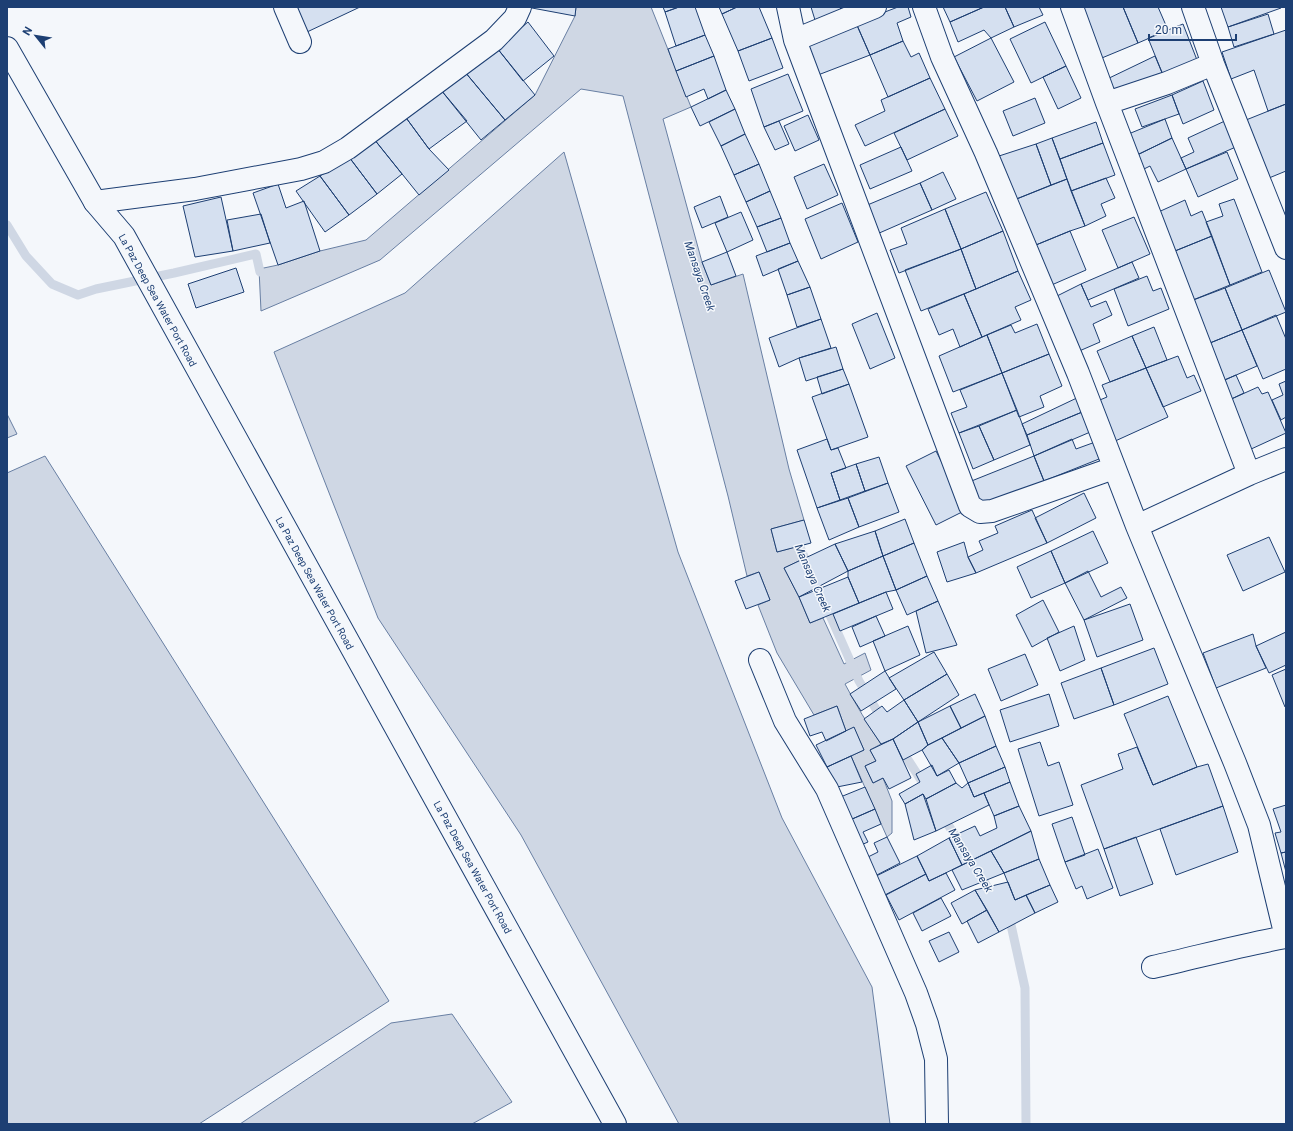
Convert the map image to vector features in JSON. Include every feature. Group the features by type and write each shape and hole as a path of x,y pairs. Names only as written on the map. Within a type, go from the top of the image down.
{"street":[{"path":"285,7 300,42"},
{"path":"94,202 195,189 242,181 301,170 324,162 348,148 494,40 515,18 520,7"},
{"path":"788,7 795,40 970,506 980,512 992,511 1114,468"},
{"path":"795,40 875,7"},
{"path":"924,7 942,57 986,153 1075,366 1137,526 1235,763 1259,825 1286,937 1222,950 1153,967"},
{"path":"1072,7 1107,103 1249,474"},
{"path":"1193,7 1213,64 1286,248"},
{"name":"La Paz Deep Sea Water Port Road","path":"7,48 94,202 124,236 615,1124"},
{"path":"1107,103 1167,83 1213,64"},
{"path":"1137,526 1249,474 1286,459"},
{"path":"760,660 785,721 827,788 916,993 927,1024 936,1059 937,1124"}],"water":[{"path":"576,7 651,7 691,107 663,119 702,262 711,285 743,274 789,469 804,520 771,529 777,552 795,547 801,560 784,568 810,623 823,618 844,664 865,653 871,670 845,684 862,715 881,744 870,750 876,761 865,766 873,783 883,778 892,801 892,833 887,837 851,756 864,750 854,728 846,731 837,706 814,715 777,653 758,605 770,600 759,572 747,576 728,496 623,96 581,89 380,260 261,311 259,269 278,265 320,251 366,240 535,95 575,16"},
{"path":"564,152 678,552 782,818 872,987 890,1124 679,1124 521,835 378,618 274,352 405,293"},
{"path":"7,414 17,434 7,438"},
{"path":"45,456 389,1001 199,1124 7,1124 7,473"},
{"path":"452,1014 512,1102 472,1124 240,1124 391,1023"}],"building":[{"path":"297,7 360,7 307,32"},
{"path":"532,7 576,7 575,16"},
{"path":"663,7 679,7 665,12"},
{"path":"679,7 695,7 705,35 676,46 665,12"},
{"path":"719,7 737,7 722,14"},
{"path":"737,7 759,7 772,38 738,51 722,14"},
{"path":"811,7 840,7 841,10 815,20"},
{"path":"898,7 908,7 911,17 897,23 903,41 870,55 856,23"},
{"path":"943,7 984,7 950,22"},
{"path":"984,7 1005,7 1014,27 991,38 984,30 958,42 950,22"},
{"path":"1005,7 1039,7 1043,15 1014,27"},
{"path":"1082,7 1123,7 1138,43 1097,60"},
{"path":"1123,7 1158,7 1168,30 1138,43"},
{"path":"1221,7 1280,7 1281,8 1228,27"},
{"path":"1268,14 1274,34 1234,47 1228,27"},
{"path":"528,22 554,56 523,81 497,48"},
{"path":"1045,22 1066,66 1031,83 1010,39"},
{"path":"856,23 870,55 818,75 805,44"},
{"path":"1183,24 1197,60 1163,75 1148,38"},
{"path":"1286,30 1286,104 1268,111 1254,70 1231,79 1222,52"},
{"path":"705,35 714,56 676,71 668,49"},
{"path":"772,38 783,68 749,81 738,51"},
{"path":"991,38 1014,82 977,101 954,57"},
{"path":"903,41 911,57 919,53 930,78 888,97 870,55"},
{"path":"497,48 535,95 505,120 465,72"},
{"path":"714,56 726,90 708,99 704,89 686,97 676,71"},
{"path":"1155,56 1163,75 1112,99 1103,81"},
{"path":"1066,66 1081,98 1058,109 1043,77"},
{"path":"465,72 505,120 481,140 441,90"},
{"path":"788,74 803,111 764,127 751,89"},
{"path":"930,78 945,109 865,146 855,125 885,111 881,100"},
{"path":"1203,81 1214,110 1183,124 1172,95"},
{"path":"441,90 467,121 429,149 404,115"},
{"path":"726,90 735,109 700,126 691,107"},
{"path":"1172,95 1179,114 1142,127 1135,109"},
{"path":"1035,98 1045,123 1013,136 1003,111"},
{"path":"1286,104 1286,171 1269,178 1246,120"},
{"path":"735,109 745,134 721,146 709,122"},
{"path":"945,109 958,136 907,160 894,133"},
{"path":"404,115 429,149 449,170 419,195 374,139"},
{"path":"808,115 819,140 795,151 784,126"},
{"path":"1165,119 1172,138 1135,156 1126,135"},
{"path":"1227,120 1238,146 1186,169 1181,158 1194,152 1188,138"},
{"path":"779,121 789,144 775,150 764,127"},
{"path":"1096,122 1103,143 1060,159 1052,138"},
{"path":"745,134 759,164 734,175 721,146"},
{"path":"1052,138 1067,179 1051,185 1036,144"},
{"path":"1172,138 1186,169 1158,182 1150,166 1142,170 1135,156"},
{"path":"374,139 402,174 377,194 349,157"},
{"path":"1103,143 1115,175 1071,191 1060,159"},
{"path":"1036,144 1051,185 1014,200 999,156"},
{"path":"901,147 912,171 870,189 860,165"},
{"path":"1227,152 1238,179 1198,197 1186,169"},
{"path":"349,157 377,194 349,215 320,176"},
{"path":"759,164 770,191 746,202 734,175"},
{"path":"824,164 838,195 807,209 794,177"},
{"path":"943,172 956,199 932,210 920,183"},
{"path":"320,176 349,215 325,232 296,191"},
{"path":"1106,178 1115,198 1101,204 1106,216 1085,226 1071,191"},
{"path":"1067,179 1085,226 1031,247 1014,200"},
{"path":"920,183 932,210 877,234 865,206"},
{"path":"278,184 286,208 304,201 320,251 278,265 253,193"},
{"path":"770,191 781,218 757,227 746,202"},
{"path":"986,192 1003,231 961,249 945,209"},
{"path":"720,196 728,217 702,228 694,207"},
{"path":"221,197 233,251 195,257 183,206"},
{"path":"1234,199 1262,272 1230,285 1206,222 1223,216 1219,204"},
{"path":"1185,200 1191,216 1202,211 1212,236 1170,253 1154,214"},
{"path":"842,203 858,242 821,259 805,219"},
{"path":"945,209 961,249 899,273 890,250 907,244 901,228"},
{"path":"741,212 753,240 727,252 715,223"},
{"path":"261,214 270,243 233,251 227,220"},
{"path":"1134,217 1150,254 1118,268 1102,230"},
{"path":"781,218 790,243 767,252 757,227"},
{"path":"1003,231 1018,271 976,289 961,249"},
{"path":"1070,231 1086,270 1047,287 1031,247"},
{"path":"1212,236 1230,285 1188,302 1170,253"},
{"path":"790,243 798,261 763,276 756,256"},
{"path":"961,249 976,289 921,311 905,270"},
{"path":"727,252 736,276 711,285 702,262"},
{"path":"798,261 810,287 787,295 778,269"},
{"path":"1132,262 1139,278 1088,300 1081,284"},
{"path":"236,268 244,292 196,308 188,284"},
{"path":"1269,270 1286,312 1242,330 1225,288"},
{"path":"1018,271 1031,300 1015,307 1021,320 982,337 964,294"},
{"path":"1147,276 1153,291 1161,288 1169,309 1128,326 1114,289"},
{"path":"1081,284 1091,307 1106,301 1112,315 1093,324 1100,342 1077,352 1053,298"},
{"path":"810,287 821,319 797,327 787,295"},
{"path":"1225,288 1242,330 1205,345 1188,302"},
{"path":"964,294 982,337 960,347 953,329 939,335 928,309"},
{"path":"877,313 895,358 870,369 852,324"},
{"path":"1276,315 1286,339 1286,369 1263,379 1242,330"},
{"path":"821,319 831,348 799,358 779,367 769,338"},
{"path":"1037,324 1049,354 1002,373 987,335 1011,325 1015,333"},
{"path":"1154,327 1167,360 1146,368 1132,336"},
{"path":"1242,330 1257,366 1220,382 1205,345"},
{"path":"987,335 1002,373 953,392 939,356"},
{"path":"1132,336 1146,368 1110,382 1097,351"},
{"path":"836,347 843,369 806,381 799,358"},
{"path":"1049,354 1062,386 1040,396 1044,407 1019,417 1002,373"},
{"path":"1178,356 1187,378 1194,375 1201,391 1163,407 1146,368"},
{"path":"1146,368 1168,417 1113,442 1095,402 1107,397 1102,385"},
{"path":"843,369 849,384 822,394 817,377"},
{"path":"1002,373 1017,410 959,433 951,413 967,407 960,390"},
{"path":"1236,375 1244,393 1227,401 1220,382"},
{"path":"1286,381 1286,417 1281,420 1272,400 1283,395 1279,384"},
{"path":"849,384 868,437 831,450 812,397"},
{"path":"1258,387 1262,394 1268,392 1286,433 1249,450 1227,401"},
{"path":"1081,396 1087,410 1027,435 1022,424"},
{"path":"1017,410 1030,445 994,460 979,426"},
{"path":"1087,410 1095,430 1034,456 1027,435"},
{"path":"979,426 994,460 973,469 959,433"},
{"path":"827,439 831,450 838,448 846,468 831,473 840,500 817,508 797,450"},
{"path":"1072,439 1076,449 1098,441 1104,457 1044,481 1034,456"},
{"path":"936,451 966,510 936,525 906,466"},
{"path":"1034,456 1044,481 979,507 969,482"},
{"path":"879,457 888,483 865,491 856,464"},
{"path":"856,464 865,491 840,500 831,473"},
{"path":"888,483 899,512 859,527 848,498"},
{"path":"1084,493 1096,518 1047,543 1035,518"},
{"path":"848,498 859,527 829,540 817,508"},
{"path":"1032,510 1047,543 976,573 968,557 983,550 979,541 998,533 995,526"},
{"path":"905,519 914,543 883,556 875,531"},
{"path":"804,520 811,543 777,552 771,529"},
{"path":"875,531 883,556 848,571 835,544"},
{"path":"1093,531 1108,563 1065,583 1051,551"},
{"path":"1269,537 1285,572 1243,591 1227,555"},
{"path":"964,542 968,557 976,573 947,582 937,552"},
{"path":"914,543 927,576 896,590 883,556"},
{"path":"835,544 848,571 799,597 784,568"},
{"path":"1051,551 1065,583 1031,598 1017,567"},
{"path":"883,556 896,590 886,592 859,603 848,577 848,571"},
{"path":"1088,571 1101,597 1121,587 1127,598 1084,620 1065,583"},
{"path":"759,572 770,600 746,609 735,581"},
{"path":"927,576 938,601 907,615 896,590"},
{"path":"848,577 859,603 810,623 799,597"},
{"path":"886,592 893,609 840,631 833,614"},
{"path":"1043,600 1059,632 1032,647 1016,615"},
{"path":"938,601 957,645 926,653 916,611"},
{"path":"1130,604 1143,640 1097,657 1084,620"},
{"path":"876,616 885,636 860,647 852,627"},
{"path":"908,626 920,655 885,671 873,641"},
{"path":"1074,626 1085,660 1060,671 1047,638"},
{"path":"1286,632 1286,665 1269,673 1256,646"},
{"path":"1253,634 1256,646 1266,668 1216,688 1203,653"},
{"path":"1154,648 1168,684 1114,705 1101,668"},
{"path":"934,652 947,674 904,700 889,678"},
{"path":"1025,654 1038,685 1001,701 988,669"},
{"path":"1101,668 1114,705 1074,719 1061,683"},
{"path":"1286,669 1286,706 1285,707 1272,675"},
{"path":"885,671 896,689 861,711 850,694"},
{"path":"947,674 959,695 918,722 904,700"},
{"path":"975,694 985,716 961,728 950,706"},
{"path":"1049,694 1059,726 1010,742 1000,710"},
{"path":"1168,696 1197,767 1153,785 1124,714"},
{"path":"904,700 918,722 893,739 881,744 864,719 882,706 887,712"},
{"path":"837,706 846,731 826,741 822,732 810,736 804,719"},
{"path":"950,706 961,728 928,745 918,722"},
{"path":"985,716 996,746 959,763 942,738"},
{"path":"918,722 928,745 922,750 903,760 893,739"},
{"path":"854,727 864,750 827,767 816,745"},
{"path":"942,738 959,763 937,776 922,750 928,745"},
{"path":"893,739 911,778 889,789 883,778 873,783 865,766 876,761 870,750"},
{"path":"1040,742 1048,766 1059,762 1073,805 1039,816 1018,749"},
{"path":"996,746 1005,767 968,783 959,763"},
{"path":"1137,747 1153,785 1208,764 1223,806 1104,849 1081,785 1123,769 1118,754"},
{"path":"851,756 862,782 832,788 827,767"},
{"path":"932,765 937,776 949,770 956,783 926,799 923,794 905,804 899,794 920,782 916,774"},
{"path":"1005,767 1010,782 974,797 968,783"},
{"path":"1010,782 1019,806 994,816 984,793"},
{"path":"956,783 962,788 968,783 974,797 984,793 989,805 936,831 926,799"},
{"path":"865,787 875,809 843,823 833,800"},
{"path":"923,794 936,831 914,840 905,804"},
{"path":"1286,805 1286,852 1281,853 1275,833 1281,832 1273,809"},
{"path":"1019,806 1031,831 962,865 949,838 975,826 980,836 997,828 994,816"},
{"path":"1223,806 1238,852 1176,875 1160,829"},
{"path":"875,809 881,824 863,832 868,842 854,848 843,823"},
{"path":"1072,817 1085,855 1065,862 1052,824"},
{"path":"1031,831 1039,859 1004,873 991,851"},
{"path":"887,837 900,863 875,876 866,858 878,852 874,843"},
{"path":"1136,837 1153,884 1120,896 1104,849"},
{"path":"949,838 962,865 929,881 917,856"},
{"path":"1098,849 1113,888 1087,899 1082,886 1076,889 1065,862"},
{"path":"991,851 1004,873 962,890 952,870"},
{"path":"1286,852 1286,872 1281,853"},
{"path":"917,856 926,874 877,899 868,880"},
{"path":"1039,859 1050,885 1015,900 1004,873"},
{"path":"946,873 955,890 899,920 886,895 926,874 929,881"},
{"path":"1008,882 1015,900 1026,895 1035,913 999,932 975,890"},
{"path":"1050,885 1058,902 1035,913 1026,895"},
{"path":"975,890 987,910 962,924 951,903"},
{"path":"941,898 951,916 922,931 913,913"},
{"path":"987,910 999,932 978,943 967,921"},
{"path":"949,932 959,952 939,962 929,941"}],"waterway":[{"path":"7,225 26,256 52,284 78,295 96,289 256,254 260,272"},
{"name":"Mansaya Creek","path":"795,536 859,681 882,719"},
{"name":"Mansaya Creek","path":"901,749 923,783"},
{"name":"Mansaya Creek","path":"942,815 961,845"},
{"name":"Mansaya Creek","path":"977,871 994,897"},
{"name":"Mansaya Creek","path":"1006,916 1011,925 1025,988 1026,1124"}]}
